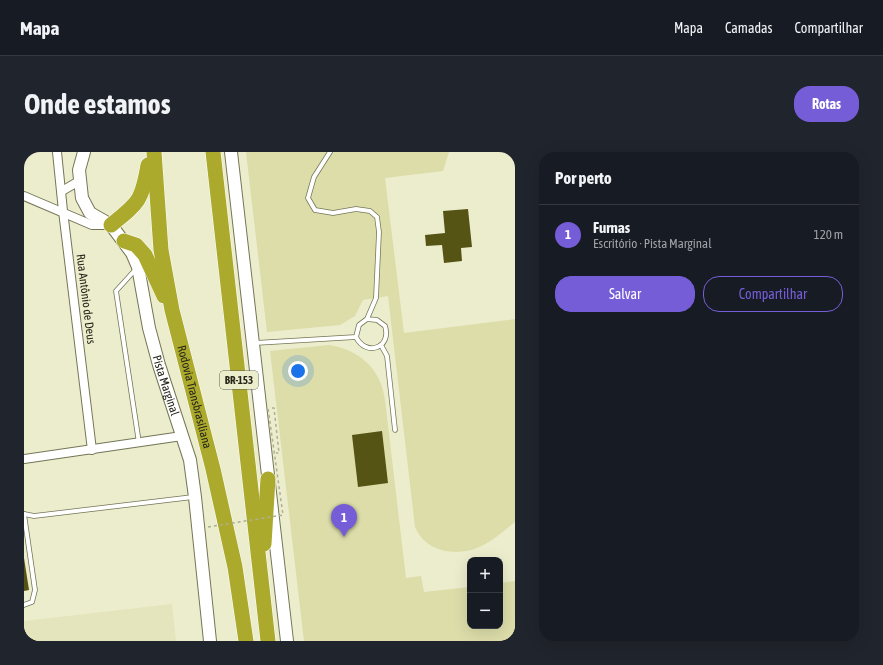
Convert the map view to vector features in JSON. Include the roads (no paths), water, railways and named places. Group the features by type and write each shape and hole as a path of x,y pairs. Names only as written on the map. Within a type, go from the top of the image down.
{"highway":[{"path":"112,225 133,207 142,196 150,152"},
{"name":"Rodovia Transbrasiliana","path":"154,152 161,250 172,310 215,476 235,568 246,641"},
{"name":"BR-153","path":"213,152 268,641"},
{"path":"124,241 136,245 145,255 172,310"},
{"path":"265,607 263,547 268,479"}],"main road":[{"name":"Pista Marginal","path":"84,152 79,170 82,198 90,213 112,225 132,253 138,267 157,358 190,460 210,641"},
{"path":"231,152 287,641"}],"street":[{"name":"Rua Antônio de Deus","path":"57,152 92,450"},
{"path":"62,191 79,181"},
{"path":"24,196 63,211 92,225 112,225"},
{"path":"24,459 182,436"}],"lane":[{"path":"330,152 314,178 308,198 315,210 333,213 356,210 370,211 378,217 379,232 376,298 366,319 358,325 356,337 359,343 369,348 382,345"},
{"path":"138,267 116,291 139,443"},
{"path":"366,319 377,320 385,326 386,337 382,345"},
{"path":"253,344 356,337"},
{"path":"382,345 388,356 395,430"},
{"path":"24,605 32,602 35,590 24,514 34,516 195,497"}],"place":[{"name":"Furnas","path":"344,537"}]}
